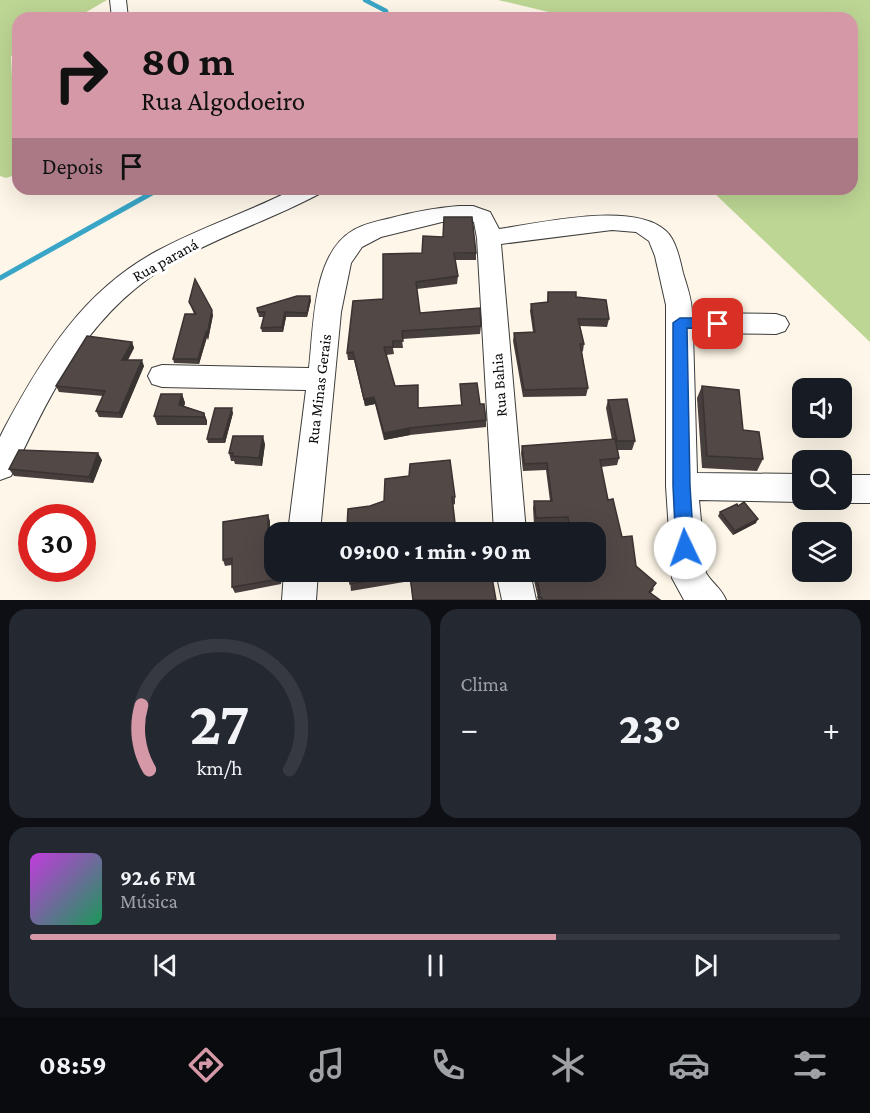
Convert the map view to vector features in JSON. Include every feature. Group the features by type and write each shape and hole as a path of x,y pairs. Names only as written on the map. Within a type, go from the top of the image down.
{"street":[{"name":"Rua paraná","path":"0,467 38,392 62,351 91,312 134,275 166,256 298,195"},
{"name":"Rua Minas Gerais","path":"305,522 309,466 331,295 339,264 346,249 361,236 415,219 452,214 466,213 482,217 486,223 489,238"},
{"path":"489,238 612,222 642,225 659,237 667,256 679,304 681,486 689,578 699,593 709,600"},
{"name":"Rua Bahia","path":"489,238 509,522"},
{"path":"680,323 776,324"},
{"path":"162,376 322,379"},
{"path":"681,486 792,488"},
{"path":"852,489 870,489"},
{"path":"298,600 300,582"},
{"path":"515,582 519,600"}],"green space":[{"path":"0,0 107,0 86,12 12,12 12,176 6,178 0,176"},
{"path":"498,0 870,0 870,342 716,195 858,195 858,12 549,12"}],"building":[{"path":"444,217 472,217 476,253 454,253 458,276 416,282 420,313 480,308 481,326 402,331 403,341 393,341 393,347 384,347 395,386 418,385 418,408 462,405 460,384 477,383 480,404 484,404 486,420 384,433 374,397 364,399 353,352 347,353 353,301 383,299 383,254 422,253 423,236 443,237"},
{"path":"195,279 212,310 207,335 206,332 198,359 173,359 185,314 196,314 189,302"},
{"path":"548,292 576,292 576,297 606,300 609,319 578,319 584,344 580,344 588,388 524,390 514,333 535,332 531,304 548,302"},
{"path":"297,296 310,296 307,313 285,312 282,327 261,328 265,312 258,312 257,308"},
{"path":"87,336 132,342 122,360 142,360 119,413 96,411 105,391 56,386"},
{"path":"702,386 739,390 743,430 759,432 763,459 707,456"},
{"path":"161,394 182,394 179,405 204,413 204,417 154,416"},
{"path":"627,399 635,441 617,441 608,400"},
{"path":"215,408 232,408 223,439 207,439"},
{"path":"233,436 263,436 259,458 232,456 233,453 229,453"},
{"path":"615,439 619,458 600,460 608,500 613,499 622,537 632,536 636,566 656,583 649,592 660,600 543,600 538,597 540,593 537,582 606,582 606,522 569,522 568,517 536,518 534,501 552,501 547,463 524,464 522,446"},
{"path":"19,450 98,453 89,477 9,469"},
{"path":"450,460 455,497 452,497 455,522 347,522 348,509 370,506 384,501 385,479 409,476 410,464"},
{"path":"744,502 758,519 735,531 720,512"},
{"path":"268,515 268,522 264,522 264,582 232,587 232,558 223,560 223,522"},
{"path":"411,582 493,582 496,600 413,600"}],"waterway":[{"path":"365,0 386,12"},
{"path":"0,278 148,195"}],"route":[{"path":"685,548 681,486 680,323 718,324"}]}
